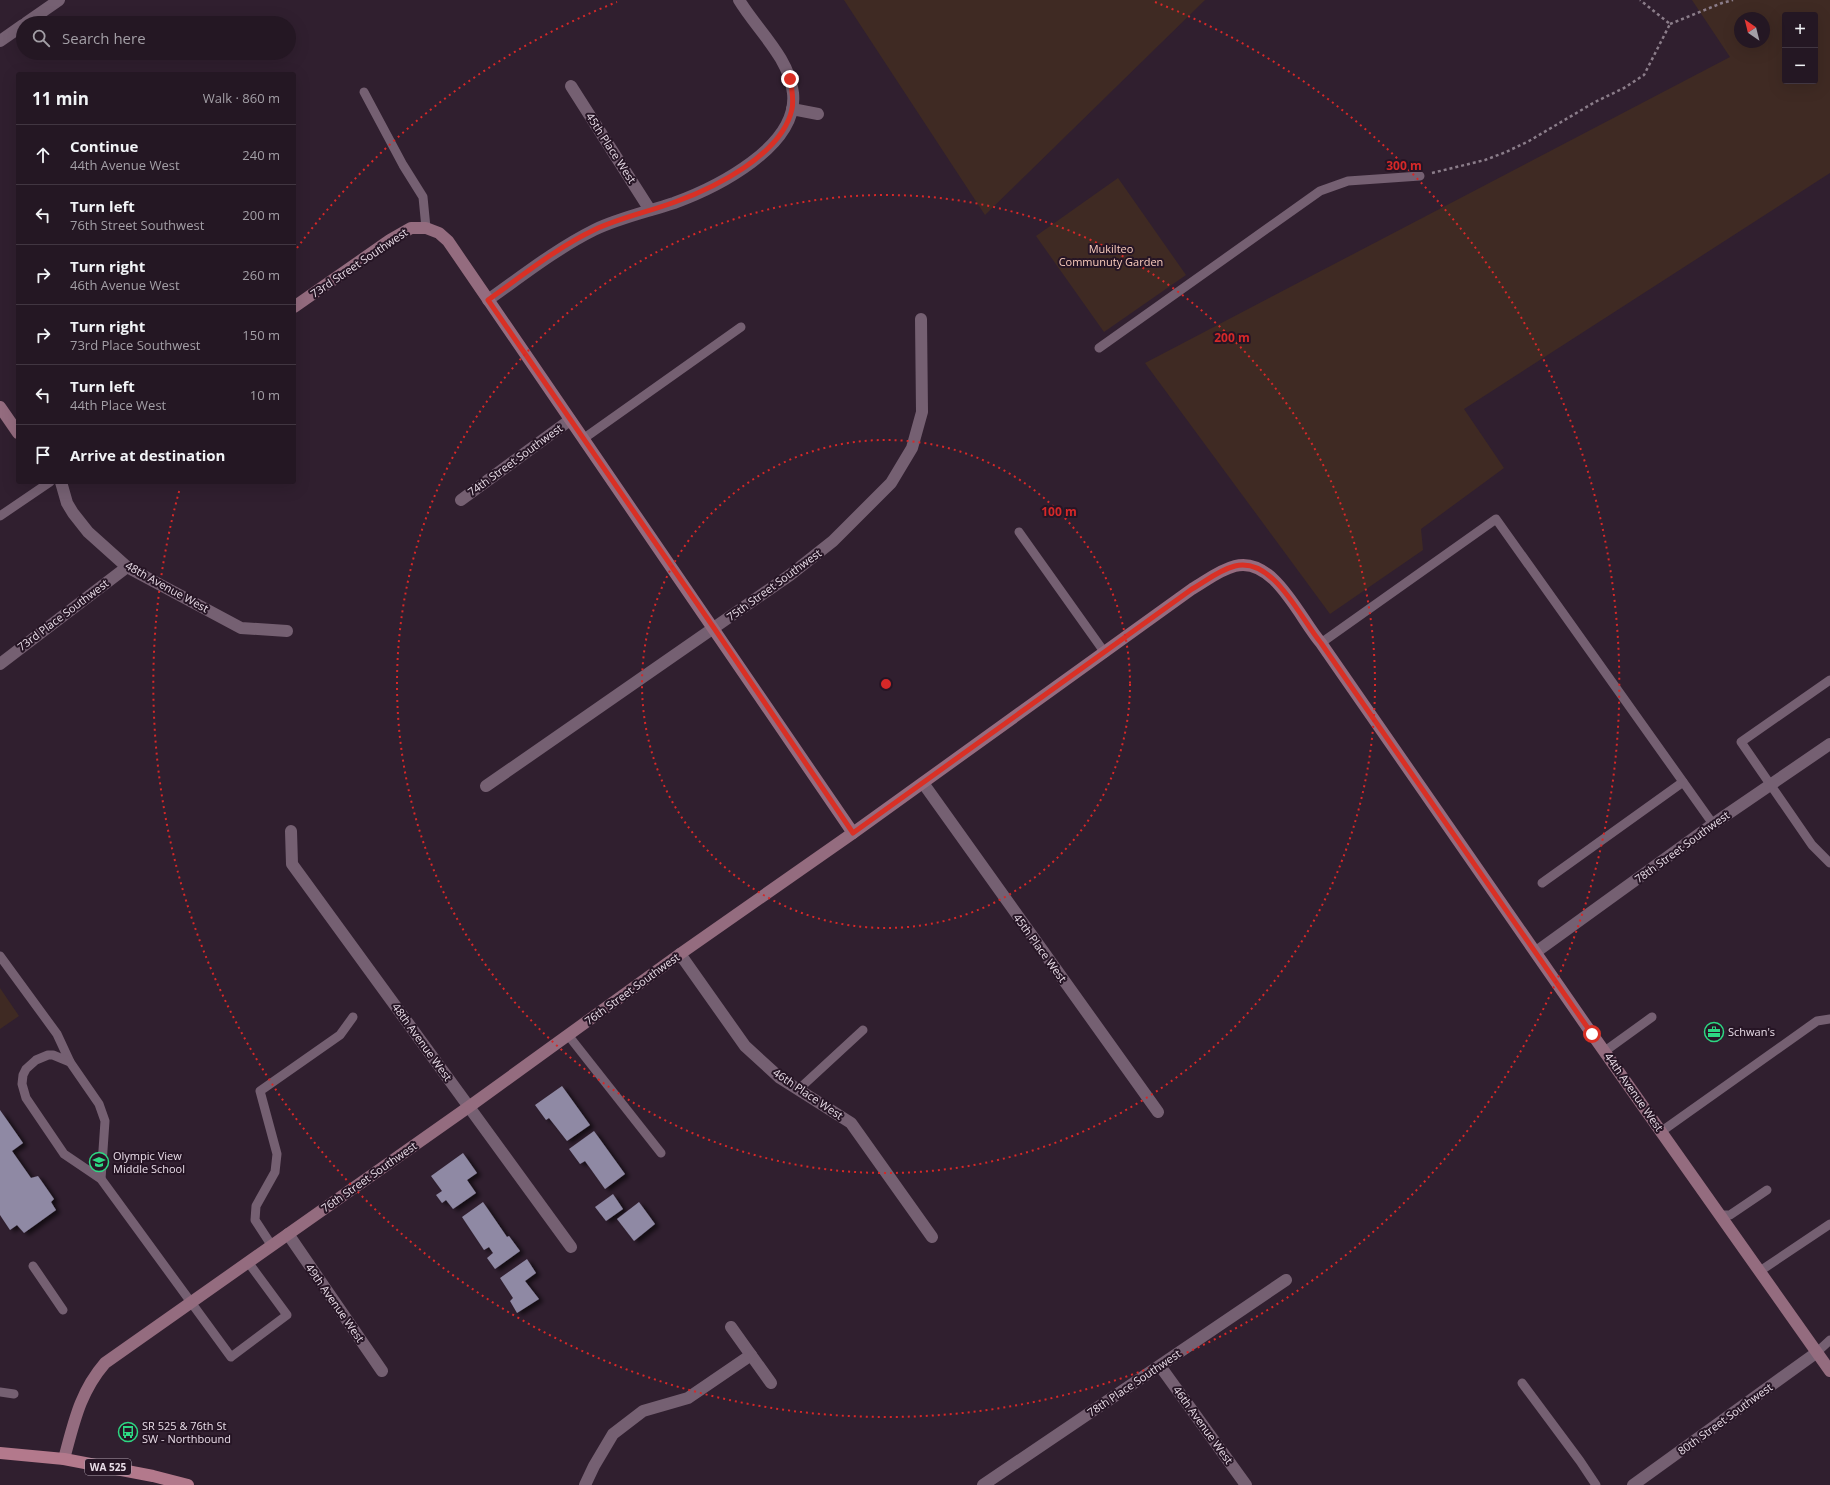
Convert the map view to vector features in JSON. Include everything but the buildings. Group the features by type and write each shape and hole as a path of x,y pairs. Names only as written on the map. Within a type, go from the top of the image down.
{"main road":[{"name":"WA 525","path":"0,1453 64,1459 152,1476 188,1485"}],"street":[{"path":"36,16 59,0"},
{"path":"488,300 575,240 596,229 702,192 726,179 769,148 787,124 792,109 793,94 785,67 739,0"},
{"path":"2,35 16,28"},
{"name":"45th Place West","path":"571,86 650,210"},
{"path":"792,109 818,114"},
{"name":"73rd Street Southwest","path":"296,306 390,240 411,228 426,228"},
{"path":"426,228 439,233 448,241 853,833"},
{"name":"75th Street Southwest","path":"486,786 790,575 833,541 891,483 912,448 922,412 921,319"},
{"path":"0,407 16,430"},
{"name":"74th Street Southwest","path":"461,500 570,420"},
{"name":"48th Avenue West","path":"62,484 67,503 73,513 88,532 127,567 241,628 287,631"},
{"name":"76th Street Southwest","path":"64,1459 77,1408 93,1377 105,1363 470,1106 680,954 853,833 1105,653 1192,589 1223,571 1236,566 1250,566"},
{"name":"44th Avenue West","path":"1250,566 1262,570 1278,583 1830,1372"},
{"name":"73rd Place Southwest","path":"0,664 127,567"},
{"name":"78th Street Southwest","path":"1536,952 1713,824 1830,744"},
{"name":"45th Place West","path":"923,783 1158,1112"},
{"name":"48th Avenue West","path":"291,831 292,864 470,1106 571,1247"},
{"name":"46th Place West","path":"680,954 745,1046 780,1078 851,1122 932,1237"},
{"name":"49th Avenue West","path":"288,1234 382,1371"},
{"name":"78th Place Southwest","path":"983,1485 1286,1280"},
{"path":"731,1327 771,1383"},
{"name":"80th Street Southwest","path":"1633,1485 1816,1353"},
{"path":"586,1485 594,1466 613,1434 642,1411 688,1398 751,1355"},
{"name":"46th Avenue West","path":"1160,1366 1246,1485"}],"lane":[{"path":"364,92 423,197 426,228"},
{"path":"1099,348 1320,191 1348,181 1420,176"},
{"path":"583,439 742,327"},
{"path":"0,516 47,484"},
{"path":"1321,643 1496,519 1713,824"},
{"path":"1019,532 1105,653"},
{"path":"1830,680 1741,742 1812,845 1830,863"},
{"path":"1542,883 1683,782"},
{"path":"0,956 57,1034 70,1062 99,1104 105,1121 101,1179"},
{"path":"272,1246 255,1220 256,1206 275,1172 277,1154 260,1091 340,1035 353,1017"},
{"path":"1605,1052 1652,1017"},
{"path":"1662,1131 1818,1021 1830,1019"},
{"path":"799,1089 863,1030"},
{"path":"568,1035 661,1153"},
{"path":"70,1062 54,1055 48,1055 36,1060 26,1069 23,1076 23,1092 26,1098 64,1154 101,1179 231,1357 287,1315 248,1262"},
{"path":"1720,1216 1730,1215 1767,1190"},
{"path":"1760,1270 1830,1224"},
{"path":"33,1266 63,1310"},
{"path":"1816,1353 1830,1340"},
{"path":"1522,1383 1596,1485"},
{"path":"0,1392 14,1394"}],"path":[{"path":"1640,0 1670,24"},
{"path":"1420,176 1485,160 1506,152 1529,141 1595,102 1624,88 1644,75 1670,24 1733,0"}],"green space":[{"path":"844,0 1205,0 985,215"},
{"path":"1692,0 1830,0 1830,173 1464,409 1504,468 1421,529 1423,550 1330,614 1145,363 1730,57"},
{"name":"Mukilteo Communuty Garden","path":"1118,178 1186,275 1104,332 1036,236"},
{"path":"0,988 19,1016 0,1029"}],"place":[{"name":"Schwan's","path":"1714,1032"},
{"name":"Olympic View Middle School","path":"99,1162"},
{"name":"SR 525 & 76th St SW - Northbound","path":"128,1432"}],"route":[{"path":"790,79 793,94 792,109 787,124 769,148 755,159 726,179 702,192 596,229 575,240 488,300 853,833 1192,589 1223,571 1236,566 1250,566 1262,570 1278,583 1592,1034"}]}
